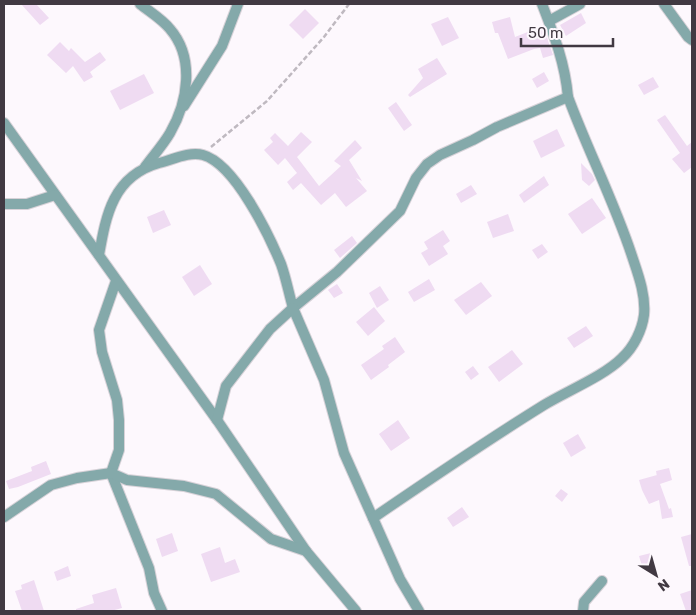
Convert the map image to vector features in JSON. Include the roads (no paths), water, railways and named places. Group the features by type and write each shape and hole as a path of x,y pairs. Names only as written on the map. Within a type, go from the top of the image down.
{"street":[{"path":"140,4 170,29 183,51 188,79 180,111"},
{"path":"98,256 106,219 119,189 145,167 170,134 180,111 222,46 238,4"},
{"path":"373,518 494,436 621,360 632,348 644,315 641,285 616,210 596,167 568,97 566,73 542,4"},
{"path":"549,21 580,4"},
{"path":"664,4 692,40"},
{"path":"216,420 226,386 270,330 293,308 337,272 395,216 416,178 427,164 497,127 568,97"},
{"path":"4,123 216,420 306,551 356,611"},
{"path":"145,167 189,155 202,154 212,159 235,180 260,220 282,266 293,308 324,380 344,453 400,579 419,611"},
{"path":"4,204 27,204 55,195"},
{"path":"116,280 99,330 102,352 117,400 119,420 118,450 111,473 149,568 154,593 162,611"},
{"path":"4,517 51,485 77,478 111,473 127,480 184,486 216,494 271,540 306,551"},
{"path":"582,611 584,602 602,581"}]}
